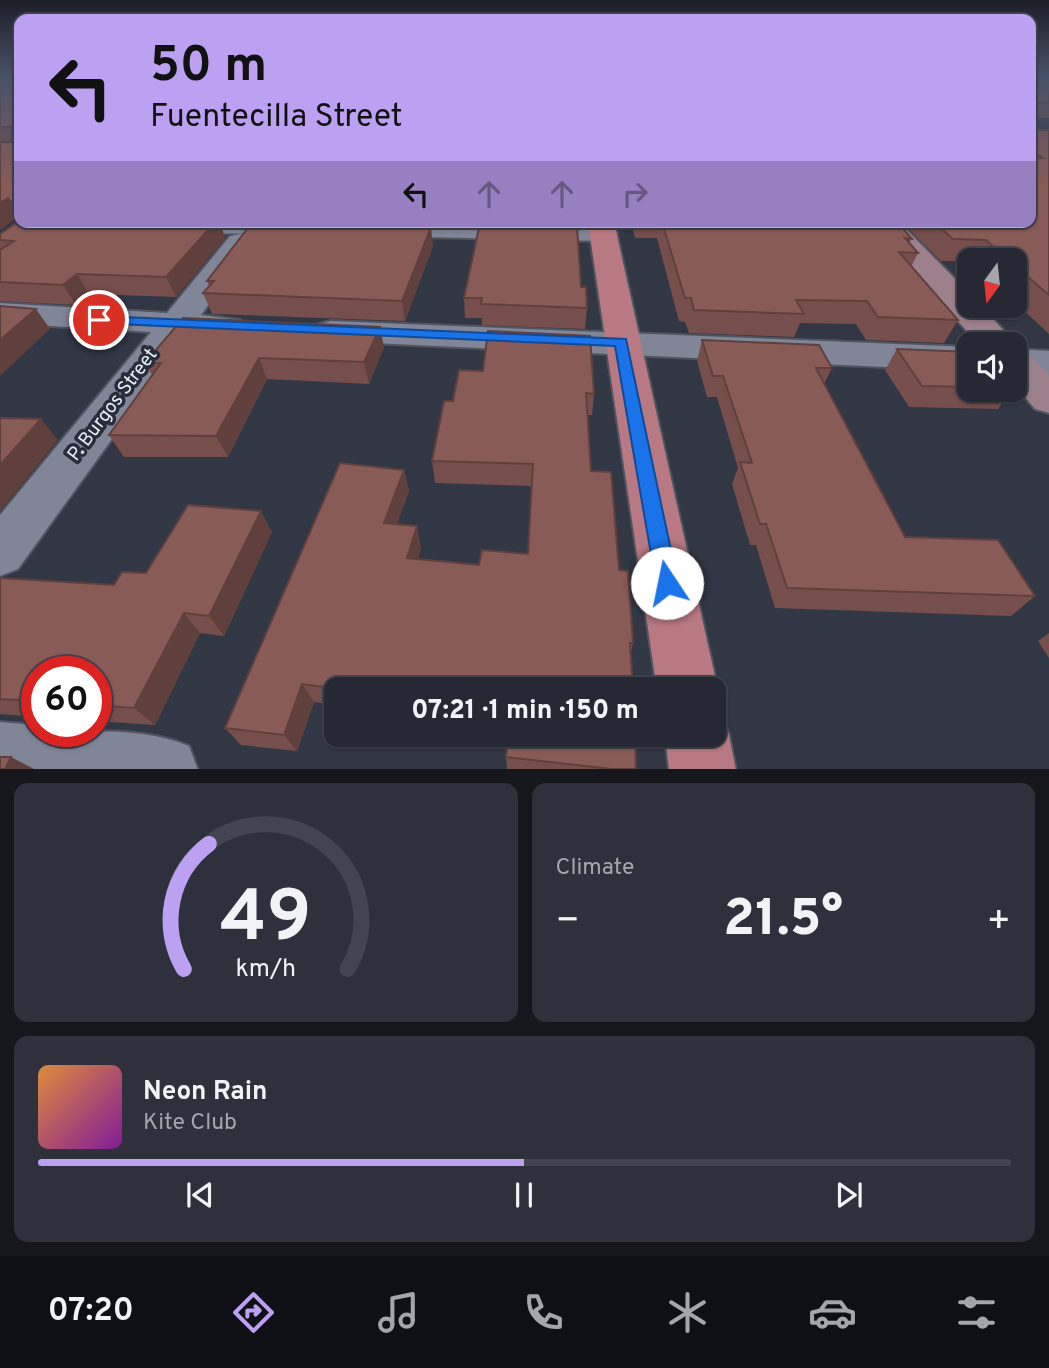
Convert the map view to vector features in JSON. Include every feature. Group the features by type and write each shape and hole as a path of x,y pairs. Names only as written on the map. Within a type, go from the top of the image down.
{"main road":[{"path":"602,228 621,342 685,677"},
{"path":"699,747 704,769"}],"street":[{"name":"P. Burgos Street","path":"0,553 251,228"},
{"path":"890,228 987,332"},
{"path":"0,313 258,328"},
{"path":"300,330 957,358"},
{"path":"1027,362 1049,363"},
{"path":"1027,374 1049,399"},
{"path":"0,755 165,769"}],"building":[{"path":"0,115 14,115 14,201 8,198 0,203 0,142 11,142 12,127 0,127"},
{"path":"1036,130 1049,130 1049,295 1027,276 1027,248 995,248 986,240 953,239 941,228 1036,228 1036,158 1043,158 1036,154"},
{"path":"14,224 14,228 210,228 166,277 77,274 63,285 0,282 0,250 14,241 0,240 0,234"},
{"path":"248,228 431,228 402,301 203,293 214,281 207,281"},
{"path":"479,228 577,228 581,287 586,287 587,308 481,304 482,298 464,298"},
{"path":"664,228 902,228 912,239 905,238 918,253 899,252 958,320 878,317 867,301 796,300 804,314 694,310 691,298 685,298"},
{"path":"0,306 36,309 0,340"},
{"path":"183,318 380,327 364,362 259,358 216,436 109,435 161,363 145,363"},
{"path":"488,331 590,336 594,394 586,393 591,471 611,472 619,570 628,571 633,643 630,643 632,677 324,677 324,687 302,684 284,735 225,728 340,463 404,470 384,523 417,526 407,558 479,565 482,550 528,554 533,464 432,461 444,401 453,401 459,370 483,371"},
{"path":"702,340 819,345 832,368 816,368 905,537 998,540 1035,596 787,588 766,524 760,524 740,462 752,463 723,376 713,376"},
{"path":"897,349 957,351 957,387 922,386"},
{"path":"0,418 41,419 0,465"},
{"path":"188,505 261,511 209,616 184,613 134,708 112,706 112,656 21,656 21,700 0,699 0,578 114,585 122,572 146,573"},
{"path":"507,747 635,747 636,769 612,769 506,757"},
{"path":"0,757 11,757 5,769 0,769"}],"route":[{"path":"99,320 621,342 667,583"}]}
